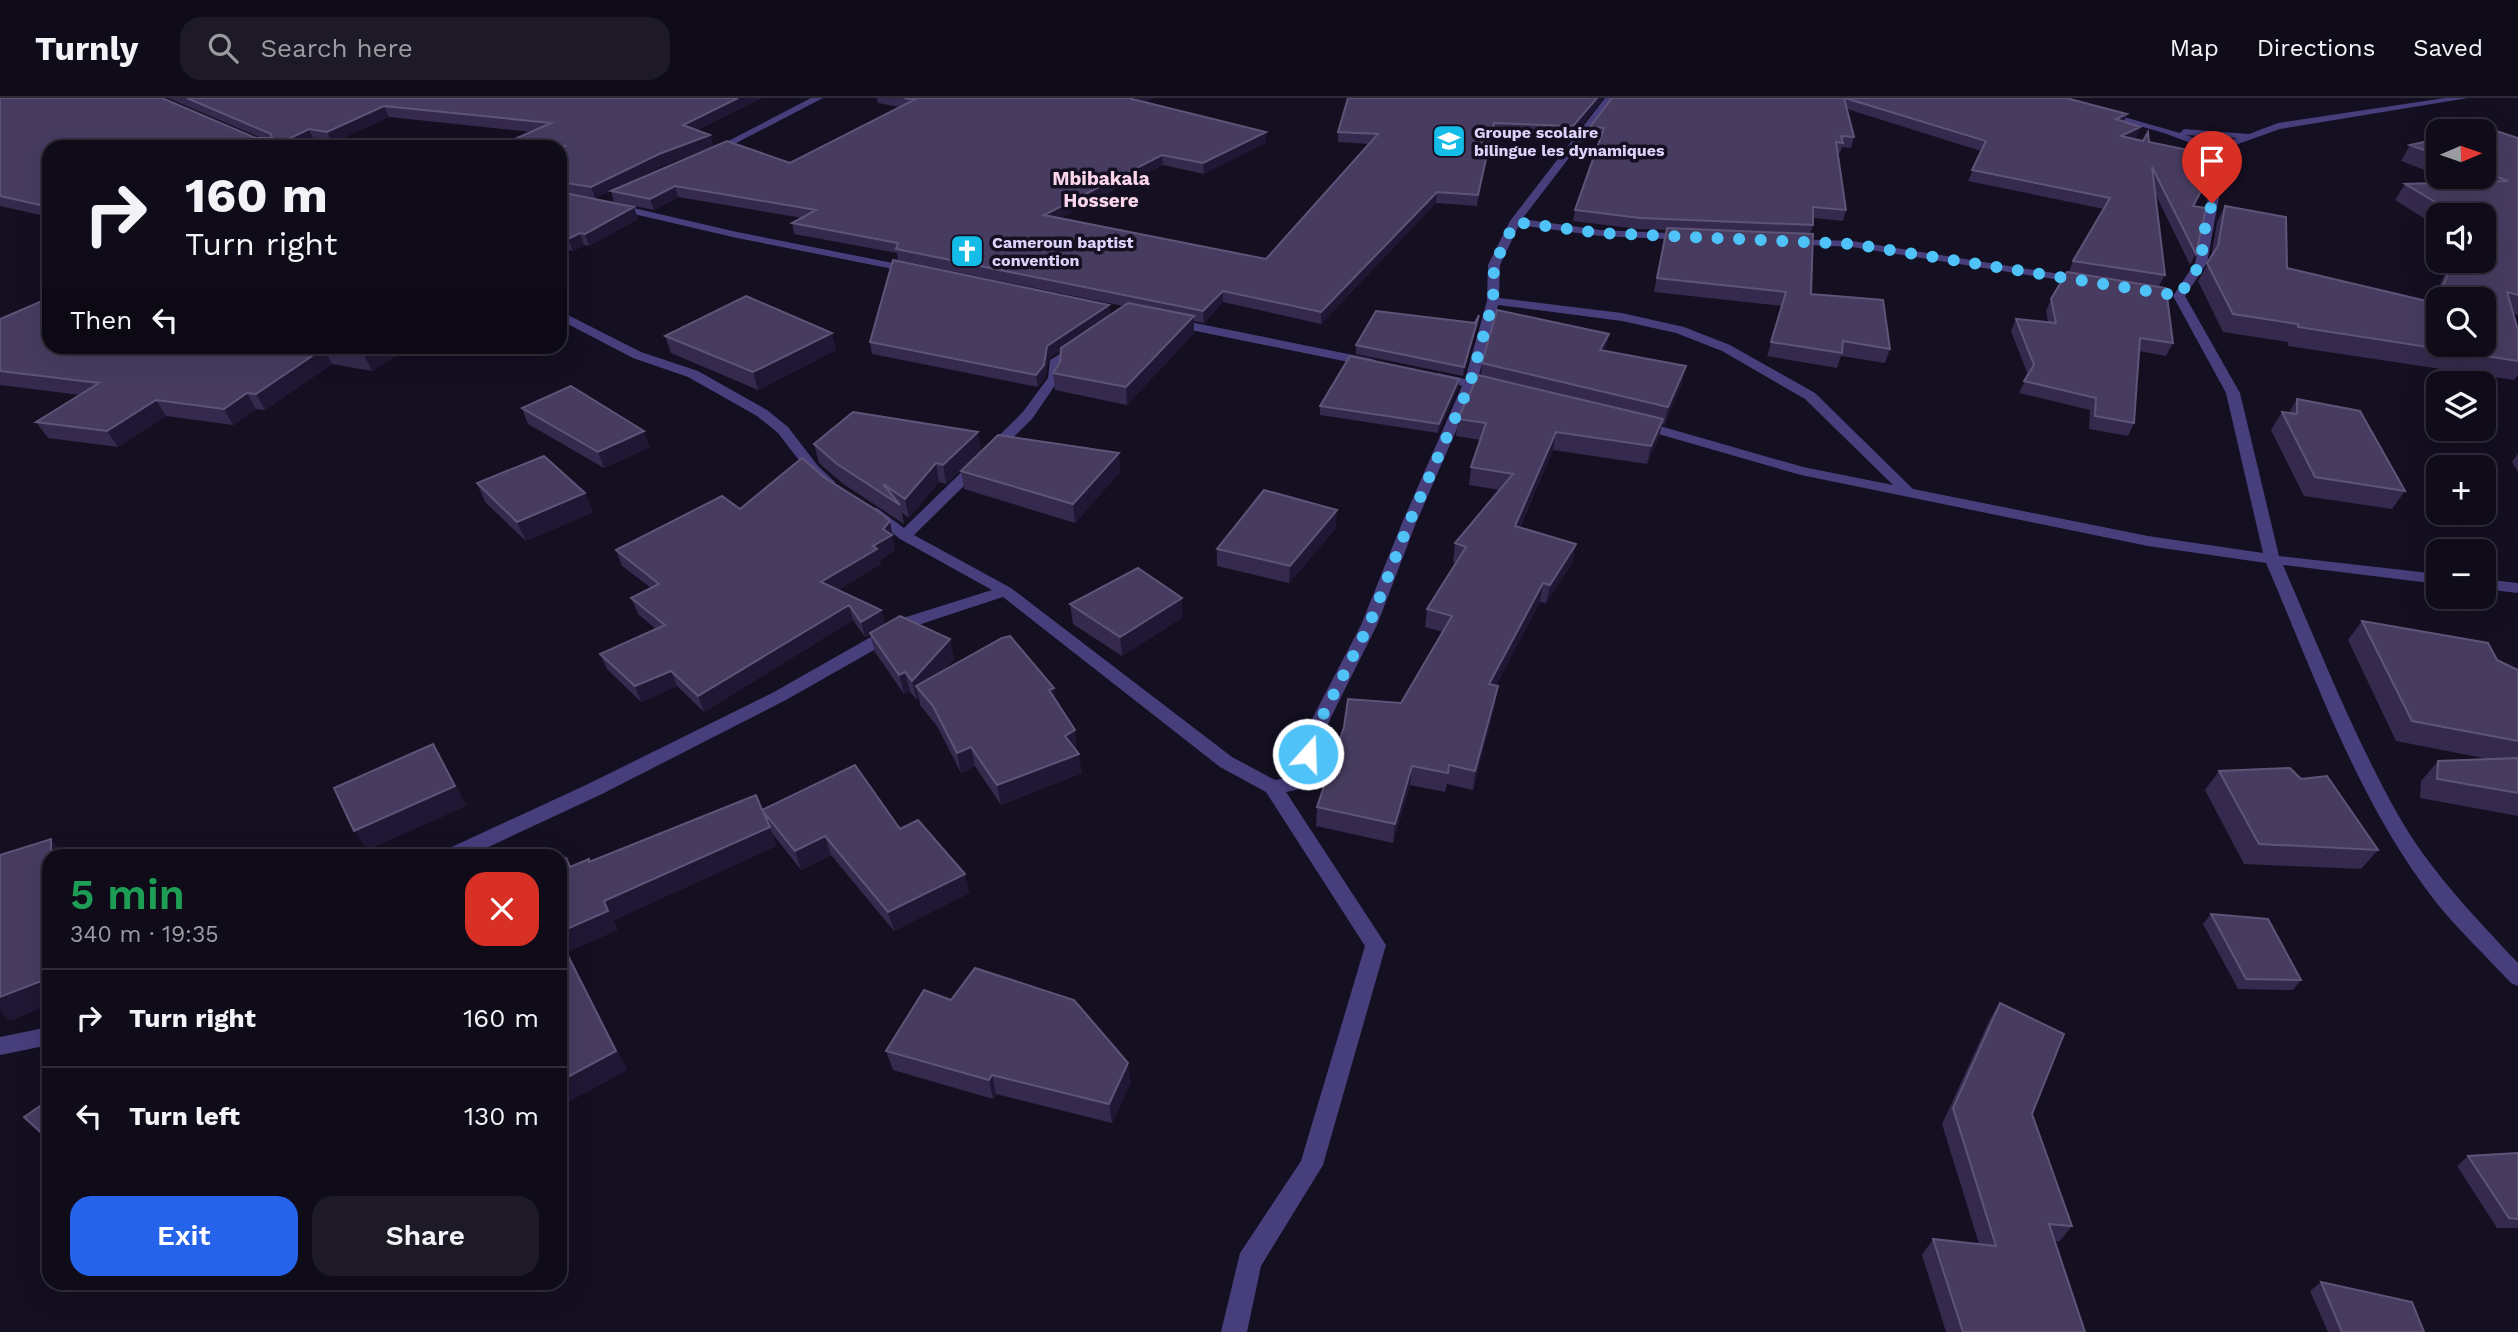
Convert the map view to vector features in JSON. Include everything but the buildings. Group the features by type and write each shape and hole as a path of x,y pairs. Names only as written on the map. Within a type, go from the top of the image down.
{"street":[{"path":"707,154 730,145 818,98"},
{"path":"1273,788 1293,784 1301,773 1322,717 1369,625 1409,523 1470,384 1493,301 1494,265 1515,222 1609,98"},
{"path":"2463,98 2291,123 2250,136 2222,152 2204,232 2201,263 2172,295 2233,393 2272,559 2351,739 2390,818 2442,895 2518,977"},
{"path":"2091,110 2167,131 2222,152"},
{"path":"2167,131 2250,136"},
{"path":"611,197 599,203 737,235 927,272"},
{"path":"1515,222 1600,233 1706,238"},
{"path":"1772,241 1852,244 2097,283"},
{"path":"1493,301 1622,317 1680,330 1726,348 1810,396 1907,491"},
{"path":"567,319 637,355 693,374 762,413 783,430 813,469 835,488"},
{"path":"1153,319 1391,367"},
{"path":"905,536 1003,436 1027,416 1054,379 1054,363 1095,335"},
{"path":"1430,375 1508,392"},
{"path":"1631,422 1801,471 2148,541 2426,578"},
{"path":"857,502 891,523 905,536 1005,591 1226,762 1273,788 1376,945 1311,1165 1249,1262 1234,1332"},
{"path":"2496,585 2518,588"},
{"path":"465,849 595,789 780,696 912,621 1005,591"},
{"path":"0,1046 42,1037"}],"place":[{"name":"Groupe scolaire bilingue les dynamiques","path":"1449,141"},
{"name":"Cameroun baptist convention","path":"967,251"}],"district":[{"name":"Mbibakala Hossere","path":"1101,189"}],"route":[{"path":"1308,754 1322,717 1369,625 1409,523 1470,384 1493,301 1494,265 1504,239 1515,222 1600,233 1852,244 2179,296 2201,263 2204,232 2212,203"}]}
